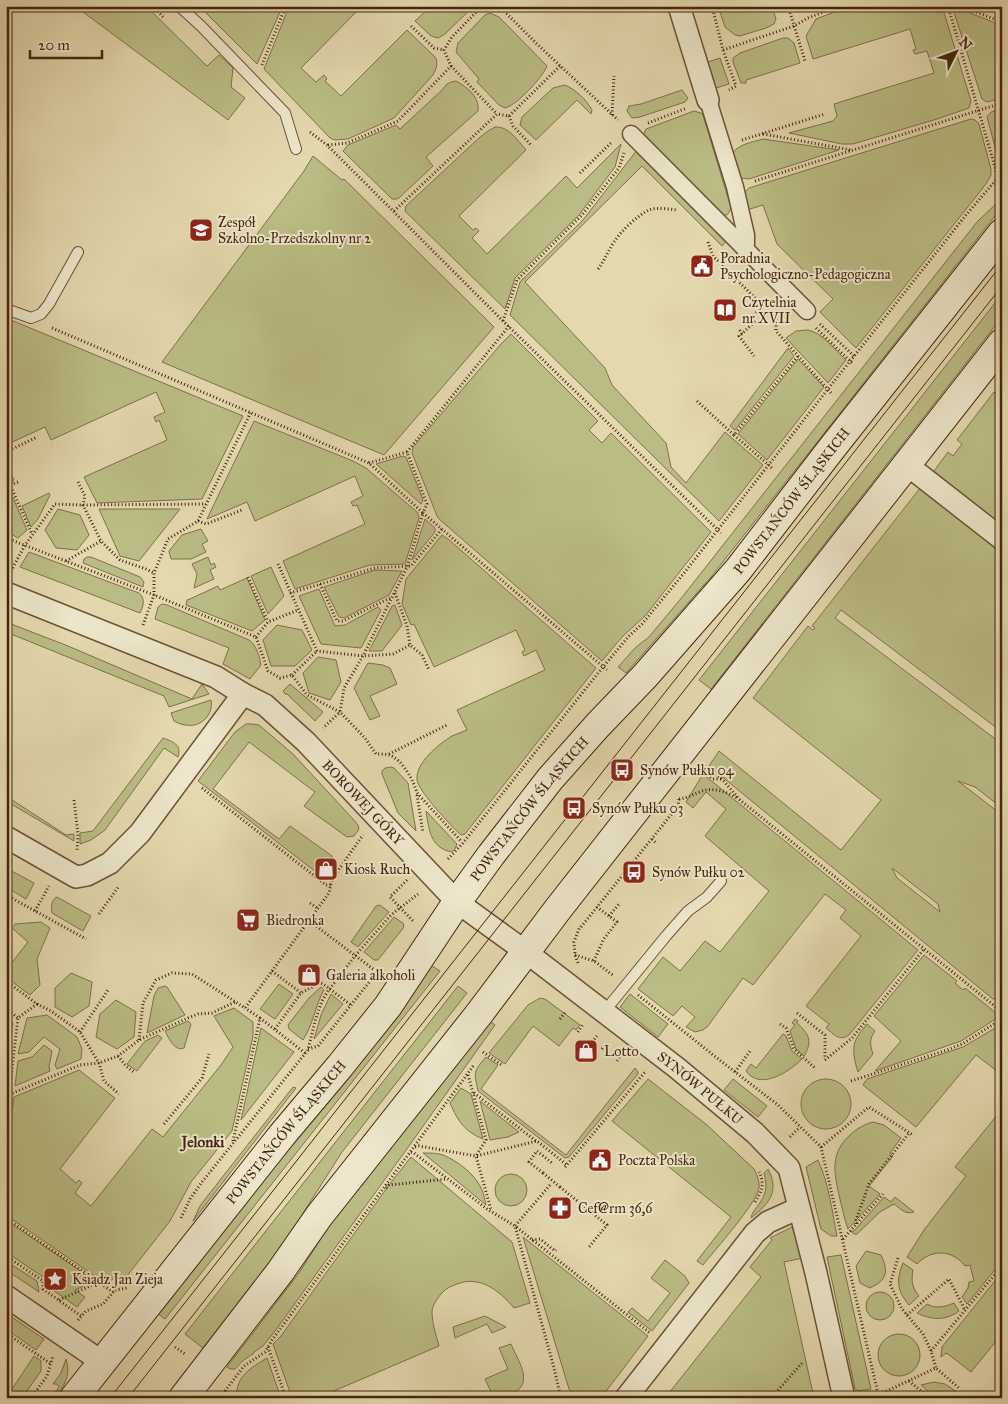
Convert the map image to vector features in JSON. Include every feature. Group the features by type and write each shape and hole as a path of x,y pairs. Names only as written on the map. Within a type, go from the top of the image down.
{"main road":[{"name":"POWSTAŃCÓW ŚLĄSKICH","path":"74,1398 277,1141 388,1006 457,902 550,780 738,570 1002,233"},
{"path":"183,1398 280,1272 319,1216 1002,343"}],"street":[{"path":"679,6 735,187 747,240 744,248"},
{"path":"626,129 744,248 808,316"},
{"path":"906,464 1002,538"},
{"name":"BOROWEJ GÓRY","path":"8,583 136,644 216,677 265,705 306,742 448,894 526,952"},
{"path":"6,837 76,877 87,875 110,863 140,833 243,694"},
{"name":"SYNÓW PUŁKU","path":"526,952 703,1089 775,1152 789,1168 816,1273 844,1398"},
{"path":"626,1398 755,1233 768,1222 799,1208"},
{"path":"6,1296 102,1362"}],"lane":[{"path":"178,6 285,113 296,149"},
{"path":"6,309 31,318 41,314 50,304 78,252"},
{"path":"604,1012 688,911 707,897 721,881"}],"path":[{"path":"253,81 264,60 285,6"},
{"path":"444,50 452,37 482,6"},
{"path":"499,6 626,129"},
{"path":"580,173 626,129 645,124 708,100 736,86 723,50 712,6"},
{"path":"788,6 806,61"},
{"path":"723,50 794,26 838,6"},
{"path":"444,864 463,843 603,667 629,636 642,624 719,531 768,465 851,363 854,356 966,215 1001,176 997,174 948,6"},
{"path":"960,6 997,20 1002,16"},
{"path":"411,26 434,48 444,50"},
{"path":"444,50 451,66 497,114 508,116"},
{"path":"451,66 398,121 347,143 327,145 719,531"},
{"path":"508,116 560,66"},
{"path":"612,114 614,76"},
{"path":"735,187 1002,103"},
{"path":"394,211 497,114"},
{"path":"722,146 825,114"},
{"path":"508,116 513,126 531,145"},
{"path":"761,134 851,150"},
{"path":"503,320 517,280 582,215 619,168"},
{"path":"598,269 621,233 648,210 656,208 676,210 684,213"},
{"path":"705,234 713,256 763,306 750,319 754,322 739,336 754,356"},
{"path":"776,305 776,331 831,393"},
{"path":"808,316 854,356"},
{"path":"808,316 851,363"},
{"path":"31,318 369,463 423,513 607,670"},
{"path":"369,463 407,452 509,326"},
{"path":"738,329 742,334"},
{"path":"734,435 798,356"},
{"path":"697,401 772,468"},
{"path":"136,644 154,595 154,573 168,539 198,521 251,412"},
{"path":"6,452 37,437"},
{"path":"340,712 344,688 363,656 407,567 427,504 407,452"},
{"path":"18,482 10,486 32,535"},
{"path":"78,482 85,496 83,506 101,542 120,560 154,573"},
{"path":"8,583 25,545 55,504 83,506 206,504"},
{"path":"198,521 206,524 242,510"},
{"path":"290,593 375,568 411,566 442,529"},
{"path":"6,538 256,637 268,671 280,678 292,675 317,651"},
{"path":"66,561 101,542"},
{"path":"278,564 317,651"},
{"path":"248,577 268,622"},
{"path":"320,584 337,621 343,621 392,598"},
{"path":"395,592 407,626 410,645 422,655 429,670"},
{"path":"256,637 268,622 298,610"},
{"path":"317,651 363,656 393,654 410,645"},
{"path":"292,675 307,695 340,712 365,738 376,754 389,755 396,759 408,772 415,783 426,840"},
{"path":"389,755 447,725"},
{"path":"698,762 722,779 740,800"},
{"path":"704,772 713,779 722,779"},
{"path":"203,789 326,885 332,885"},
{"path":"679,799 688,798 704,790 724,791 740,800 1002,1012"},
{"path":"417,793 466,847"},
{"path":"74,800 78,834 77,858 87,875"},
{"path":"678,806 682,808"},
{"path":"245,1008 329,893 332,879 367,830"},
{"path":"652,839 656,844"},
{"path":"35,911 59,868"},
{"path":"411,876 390,897 414,923 411,928"},
{"path":"99,914 120,885"},
{"path":"176,1225 195,1191 306,1051 322,1001 330,989 391,915 422,890"},
{"path":"6,895 86,939"},
{"path":"310,903 317,908"},
{"path":"608,916 619,904"},
{"path":"594,961 604,940 617,922 597,907"},
{"path":"308,920 377,972"},
{"path":"577,924 581,927 574,942 575,955 579,967"},
{"path":"797,1013 825,1034 825,1060 852,1038 924,949"},
{"path":"306,1051 318,1046 382,966"},
{"path":"272,971 301,993"},
{"path":"139,1040 143,1003 156,980 172,973 192,974 260,1018 306,1051"},
{"path":"314,980 330,989 351,1005"},
{"path":"6,981 36,1004 51,1011 80,1032 99,1063 104,1082 119,1094"},
{"path":"274,1029 301,993 320,983"},
{"path":"80,1032 108,990"},
{"path":"8,1095 80,1065 99,1063 118,1056 139,1040 198,1014 212,1013 235,1002"},
{"path":"6,1111 18,1018 36,1004"},
{"path":"561,1004 572,1015"},
{"path":"6,1008 18,1018"},
{"path":"560,1019 566,1011"},
{"path":"233,1143 260,1018"},
{"path":"851,1081 962,1044 1002,1019"},
{"path":"578,1020 584,1024 578,1032"},
{"path":"780,1024 786,1028 794,1050 816,1069"},
{"path":"592,1042 596,1036 606,1043 602,1049"},
{"path":"614,1049 627,1058"},
{"path":"735,1072 750,1051"},
{"path":"483,1052 503,1066"},
{"path":"164,1124 202,1078 209,1054"},
{"path":"617,1061 622,1054"},
{"path":"118,1056 135,1073"},
{"path":"473,1091 566,1166 645,1072 641,1069"},
{"path":"225,1391 244,1366 265,1352 468,1074 486,1140 476,1156 491,1210"},
{"path":"821,1147 869,1107 913,1136"},
{"path":"856,1224 869,1184 909,1133"},
{"path":"415,1147 420,1146 476,1156 537,1141"},
{"path":"411,1152 487,1208 515,1226 645,1329"},
{"path":"552,1163 537,1152 529,1162 607,1225 589,1247"},
{"path":"751,1209 762,1191 762,1178 757,1168"},
{"path":"383,1189 389,1185 448,1179"},
{"path":"515,1226 550,1185"},
{"path":"843,1239 884,1194"},
{"path":"6,1218 113,1292"},
{"path":"515,1226 561,1396 537,1398"},
{"path":"532,1240 540,1239 556,1250"},
{"path":"6,1256 43,1281 43,1289 80,1317 86,1311 103,1304 115,1290 127,1288 132,1282"},
{"path":"898,1258 890,1284 902,1309 923,1334 936,1368 960,1388"},
{"path":"931,1351 1002,1266"},
{"path":"907,1314 949,1279 965,1310"},
{"path":"58,1300 99,1282"},
{"path":"6,1333 51,1364"},
{"path":"268,1346 286,1398"},
{"path":"31,1398 47,1376 55,1353"},
{"path":"771,1398 803,1362"},
{"path":"873,1396 936,1368"},
{"path":"909,1381 930,1398"}],"green space":[{"path":"75,6 147,7 207,66 219,55 233,68 231,87 245,98 228,120"},
{"path":"199,6 281,6 257,64"},
{"path":"288,6 362,6 301,68 316,82 324,75 327,79 325,81 341,96 407,30 436,58 437,65 435,71 394,118 348,139 335,140 330,138 264,69"},
{"path":"431,6 474,6 445,34 438,38 431,36 415,21"},
{"path":"718,6 772,6 776,19 774,24 766,28 740,36 735,35 725,27"},
{"path":"850,6 942,6 971,101 969,108 853,144 842,144 789,133 833,121 837,116 834,104 934,73 927,51 915,54 913,50 916,49 910,29 813,59 806,36 816,19"},
{"path":"952,6 993,22 1002,29 1002,98 987,102 982,99"},
{"path":"490,13 499,17 547,66 529,90 516,102 505,108 499,105 477,82 479,79 456,52 458,43 485,15"},
{"path":"788,38 794,43 800,63 746,80 746,83 741,83 733,58 740,53"},
{"path":"720,58 729,84 713,89 705,63"},
{"path":"456,81 468,89 475,97 478,111 426,157 433,166 400,197 392,199 343,151 348,145 396,125 400,129 447,84"},
{"path":"565,85 584,99 592,110 591,114 577,100 536,140 520,125 522,117 553,88"},
{"path":"682,90 688,98 685,102 640,117 632,118 627,111 629,106 641,104"},
{"path":"1002,109 1002,153 998,158 987,117 991,112"},
{"path":"694,111 703,115 731,208 728,214 722,217 643,136 646,129"},
{"path":"971,119 979,124 991,175 986,184 856,348 820,312 833,299 777,244 763,205 747,210 744,193 749,188"},
{"path":"495,127 509,131 526,150 459,216 473,230 476,228 479,231 472,238 487,254 566,176 577,188 621,144 615,167 579,215 515,278 505,309 405,211 406,206 479,138"},
{"path":"763,139 839,150 749,179 741,178 738,175 732,154 750,142"},
{"path":"637,150 726,241 722,246 642,166 525,282 605,368 612,385 666,443 671,467 686,483 725,432 763,465 719,521 510,315 520,282 583,220"},
{"path":"313,156 342,180 344,179 494,327 384,455 162,362 304,171"},
{"path":"1002,198 1002,207 711,577 626,673 618,667 636,647 649,637 683,596 977,222"},
{"path":"1002,294 1002,317 711,689 699,680"},
{"path":"6,318 243,416 202,499 97,503 84,477 167,440 159,420 156,422 154,417 165,412 156,392 51,440 45,427 6,445"},
{"path":"808,330 824,338 846,360 828,383 786,338 796,331"},
{"path":"511,334 598,421 589,430 602,443 611,433 711,532 645,616 622,637 602,661 439,519 412,453 413,447"},
{"path":"788,348 794,356 735,430 730,426"},
{"path":"798,359 824,387 767,460 738,434"},
{"path":"994,392 1000,397 1002,396 1002,530 931,475 948,452 953,456 962,444 957,440"},
{"path":"254,421 366,468 418,513 419,518 405,564 370,565 295,589 283,561 365,524 357,505 353,506 351,502 363,496 355,476 255,521 247,502 207,519"},
{"path":"403,456 406,457 422,497 421,504 376,464"},
{"path":"10,472 14,480 7,484 27,530 18,538 6,531 6,474"},
{"path":"921,487 1002,548 1002,732 841,610 835,618 1002,744 1002,808 975,787 958,781 1002,815 1002,999 993,999 709,766 719,751 841,850 881,800 753,698 808,626 813,630 815,628 812,626","holes":["892,868 938,904 940,912 897,878"]},
{"path":"49,493 50,495 38,519 31,527 22,506"},
{"path":"58,509 80,515 89,535 77,550 56,548 45,530"},
{"path":"99,509 180,509 139,561 120,556"},
{"path":"425,519 435,528 435,532 412,560"},
{"path":"201,529 208,541 202,544 206,552 191,559 171,559 169,551 182,535"},
{"path":"442,535 596,668 465,834 461,835 436,809 423,792 417,780 420,767 441,744 452,736 467,730 457,710 545,670 536,650 524,656 522,652 525,650 516,630 434,667 414,624 411,625 402,604 406,579"},
{"path":"29,552 139,593 143,600 140,613 20,567"},
{"path":"87,557 140,577 144,582 143,587 83,563"},
{"path":"208,557 211,565 214,563 216,567 210,570 214,579 194,588 197,574 192,564"},
{"path":"271,567 284,596 268,614 251,576"},
{"path":"375,570 402,571 389,595 344,618 339,617 324,587"},
{"path":"247,578 265,620 252,631 186,605 187,600 218,586 220,590"},
{"path":"319,589 335,626 345,625 378,607 381,610 361,648 321,644 299,596"},
{"path":"162,604 249,640 256,648 261,665 250,679 223,664 229,648 155,619 158,607"},
{"path":"395,605 402,625 382,651 369,651 392,606"},
{"path":"6,622 68,646 192,699 202,684 209,694 169,707 164,696 6,632"},
{"path":"277,625 302,630 312,650 295,666 271,666 263,640"},
{"path":"318,657 336,660 341,682 330,700 309,693 303,673"},
{"path":"368,663 390,668 397,684 370,696 380,716 370,720 354,688"},
{"path":"290,684 323,712 315,721 285,694 283,691"},
{"path":"211,700 208,715 201,722 183,725 174,721 171,713"},
{"path":"246,724 259,725 293,754 353,819 359,829 354,836 347,837 304,806 315,792 249,742 213,789 279,839 290,826 332,856 334,866 325,879 198,781 235,732"},
{"path":"163,738 178,746 178,757 164,748 105,830 91,840 80,844 80,833 93,831"},
{"path":"391,767 408,783 416,831 398,813 382,774 385,768"},
{"path":"703,774 918,950 849,1035 842,1038 834,1035 826,1028 829,1024 806,1006 861,936 840,918 846,910 825,894 753,985 743,978 708,1026 703,1030 695,1032 686,1027 695,1017 682,1006 673,1016 638,989 663,957 680,971 705,941 720,952 769,891 705,836 726,809 706,792 693,808 686,802"},
{"path":"6,796 66,835 74,834 74,841 6,801"},
{"path":"426,811 457,844 452,852 445,850 435,842 430,831"},
{"path":"6,868 34,883 26,899 6,887"},
{"path":"57,897 91,916 83,931 52,913 53,902"},
{"path":"380,905 389,912 358,947 351,942 376,906"},
{"path":"394,917 403,923 404,927 378,960 374,960 364,952"},
{"path":"41,922 50,928 37,959 40,985 30,995 6,977 6,970 28,942 12,928 15,924"},
{"path":"924,955 957,981 955,983 963,990 965,988 996,1013 997,1018 961,1041 875,1071 901,1041 874,1016"},
{"path":"429,964 440,971 165,1319 157,1313"},
{"path":"71,973 92,982 89,1006 72,1017 55,1007 55,988"},
{"path":"279,984 293,994 275,1019 260,1009"},
{"path":"165,986 185,1015 147,1033 154,996 158,988"},
{"path":"458,986 467,993 342,1152 267,1268 204,1349 185,1334"},
{"path":"321,987 324,990 303,1040 289,1029 288,1025 309,998"},
{"path":"331,994 343,1004 314,1039 321,1015"},
{"path":"630,994 668,1024 658,1037 620,1007"},
{"path":"540,998 545,999 580,1025 576,1030 573,1028 559,1046 533,1026 505,1064 489,1053 528,1005"},
{"path":"116,1000 136,1012 134,1037 117,1049 96,1037 100,1014"},
{"path":"234,1008 253,1022 253,1036 232,1131 191,1182 170,1221 127,1276 114,1277 108,1285 6,1215 6,1160 14,1097 79,1070 115,1098 60,1169 76,1183 79,1180 82,1183 75,1193 91,1206 152,1129 163,1137 221,1065 233,1047 214,1016"},
{"path":"47,1015 77,1037 82,1049 81,1059 57,1069 55,1065 60,1049 44,1037 29,1052 18,1054 27,1018"},
{"path":"6,1018 13,1023 6,1070"},
{"path":"795,1019 807,1034 809,1042 804,1056 796,1049 790,1031 795,1025 792,1023"},
{"path":"188,1021 191,1024 184,1048 181,1049 173,1044 165,1031"},
{"path":"490,1021 495,1025 275,1331 263,1346 235,1369 227,1367 299,1273 332,1221"},
{"path":"867,1024 875,1031 871,1042 873,1054 858,1072 854,1057 854,1046 857,1037"},
{"path":"1002,1024 1002,1066 997,1071 976,1055 916,1127 863,1085 867,1079 963,1047"},
{"path":"261,1028 294,1052 241,1120"},
{"path":"783,1034 786,1036 792,1051 802,1059 790,1069 774,1077 759,1079 752,1077 746,1071 751,1064 756,1068"},
{"path":"158,1035 162,1038 137,1071 127,1064 145,1041"},
{"path":"44,1045 52,1051 50,1071 15,1086 18,1061 32,1057"},
{"path":"486,1057 498,1065 481,1089 566,1155 635,1068 638,1074 569,1157 565,1158 478,1091 476,1073"},
{"path":"648,1079 707,1125 754,1169 758,1178 759,1188 751,1204 703,1265 697,1261 731,1217 612,1121"},
{"path":"733,1079 767,1106 758,1117 724,1090"},
{"path":"821,1079 831,1079 844,1086 851,1099 851,1109 844,1122 831,1129 821,1129 812,1125 805,1118 801,1109 801,1099 805,1090 812,1083"},
{"path":"293,1087 296,1088 193,1221 200,1206"},
{"path":"461,1088 471,1094 483,1139 471,1133 462,1125 450,1103"},
{"path":"480,1101 519,1132 508,1137 490,1140"},
{"path":"1002,1109 1002,1261 967,1304 962,1297 968,1288 969,1282 974,1281 970,1265 965,1266 954,1256 941,1253 929,1256 917,1264 907,1257 924,1230 966,1176 955,1167"},
{"path":"873,1122 884,1125 901,1138 890,1153 893,1156 869,1186 880,1194 848,1229 836,1178 836,1156 850,1135 861,1127"},
{"path":"423,1153 443,1155 466,1169 479,1184 486,1205"},
{"path":"411,1157 512,1242 530,1303 514,1308 489,1286 474,1282 455,1285 443,1292 432,1310 433,1325 439,1346 334,1391 337,1398 292,1398 273,1344 281,1336"},
{"path":"818,1160 828,1188 837,1236 831,1236 821,1229 806,1167"},
{"path":"768,1169 773,1184 771,1196 763,1208 751,1218 764,1195 766,1183 764,1173"},
{"path":"511,1174 522,1179 527,1190 522,1201 511,1206 500,1201 495,1190 500,1179"},
{"path":"884,1197 891,1202 895,1197 914,1212 901,1210 894,1204 880,1212 857,1234 850,1231 854,1231"},
{"path":"6,1220 95,1281 75,1290 85,1297 77,1307 47,1286 49,1281 6,1252"},
{"path":"792,1227 794,1228 803,1258 784,1262 814,1398 665,1398 761,1277 750,1267 772,1240 770,1238"},
{"path":"523,1237 648,1336 601,1398 577,1398 569,1389"},
{"path":"866,1251 881,1255 886,1271 883,1279 870,1288 860,1283 856,1266"},
{"path":"841,1255 871,1389 859,1391 855,1389 827,1257"},
{"path":"665,1260 685,1276 689,1283 652,1331 628,1312 632,1308 648,1321 670,1293 651,1278"},
{"path":"6,1261 37,1281 39,1292 6,1270"},
{"path":"903,1263 913,1270 913,1284 919,1296 909,1305 902,1295 899,1285 899,1275"},
{"path":"1002,1272 1002,1334 971,1372 946,1353 941,1357 942,1347"},
{"path":"880,1292 890,1296 894,1306 890,1316 880,1320 870,1316 866,1306 870,1296"},
{"path":"954,1303 959,1311 949,1317 933,1318 917,1313 927,1304 940,1307"},
{"path":"6,1313 44,1339 36,1350 6,1329"},
{"path":"485,1316 506,1327 492,1333 487,1324 455,1338 453,1327"},
{"path":"903,1334 911,1337 917,1343 920,1355 917,1367 911,1373 895,1376 887,1373 881,1367 878,1351 881,1343 887,1337"},
{"path":"511,1344 523,1370 523,1383 513,1393 504,1397 494,1398 485,1379 508,1369 499,1348"},
{"path":"34,1356 41,1361 41,1371 22,1398 6,1398"},
{"path":"267,1358 281,1398 237,1398 237,1390 241,1378 250,1369"},
{"path":"66,1359 68,1370 66,1380 55,1398 51,1398 59,1387 57,1384 53,1384 61,1373"},
{"path":"934,1382 945,1384 957,1392 953,1398 936,1398 921,1385"}],"tram line":[{"path":"110,1398 1002,264"},
{"path":"128,1398 1002,286"}],"place":[{"name":"Zespół Szkolno-Przedszkolny nr 2","path":"201,230"},
{"name":"Poradnia Psychologiczno-Pedagogiczna","path":"702,266"},
{"name":"Czytelnia nr XVII","path":"725,310"},
{"name":"Synów Pułku 04","path":"622,770"},
{"name":"Synów Pułku 03","path":"574,808"},
{"name":"Kiosk Ruch","path":"326,869"},
{"name":"Synów Pułku 02","path":"634,872"},
{"name":"Biedronka","path":"248,920"},
{"name":"Galeria alkoholi","path":"309,975"},
{"name":"Lotto","path":"586,1051"},
{"name":"Poczta Polska","path":"600,1160"},
{"name":"Cef@rm 36,6","path":"560,1208"},
{"name":"Ksiądz Jan Zieja","path":"55,1279"}],"district":[{"name":"Jelonki","path":"203,1142"}]}
